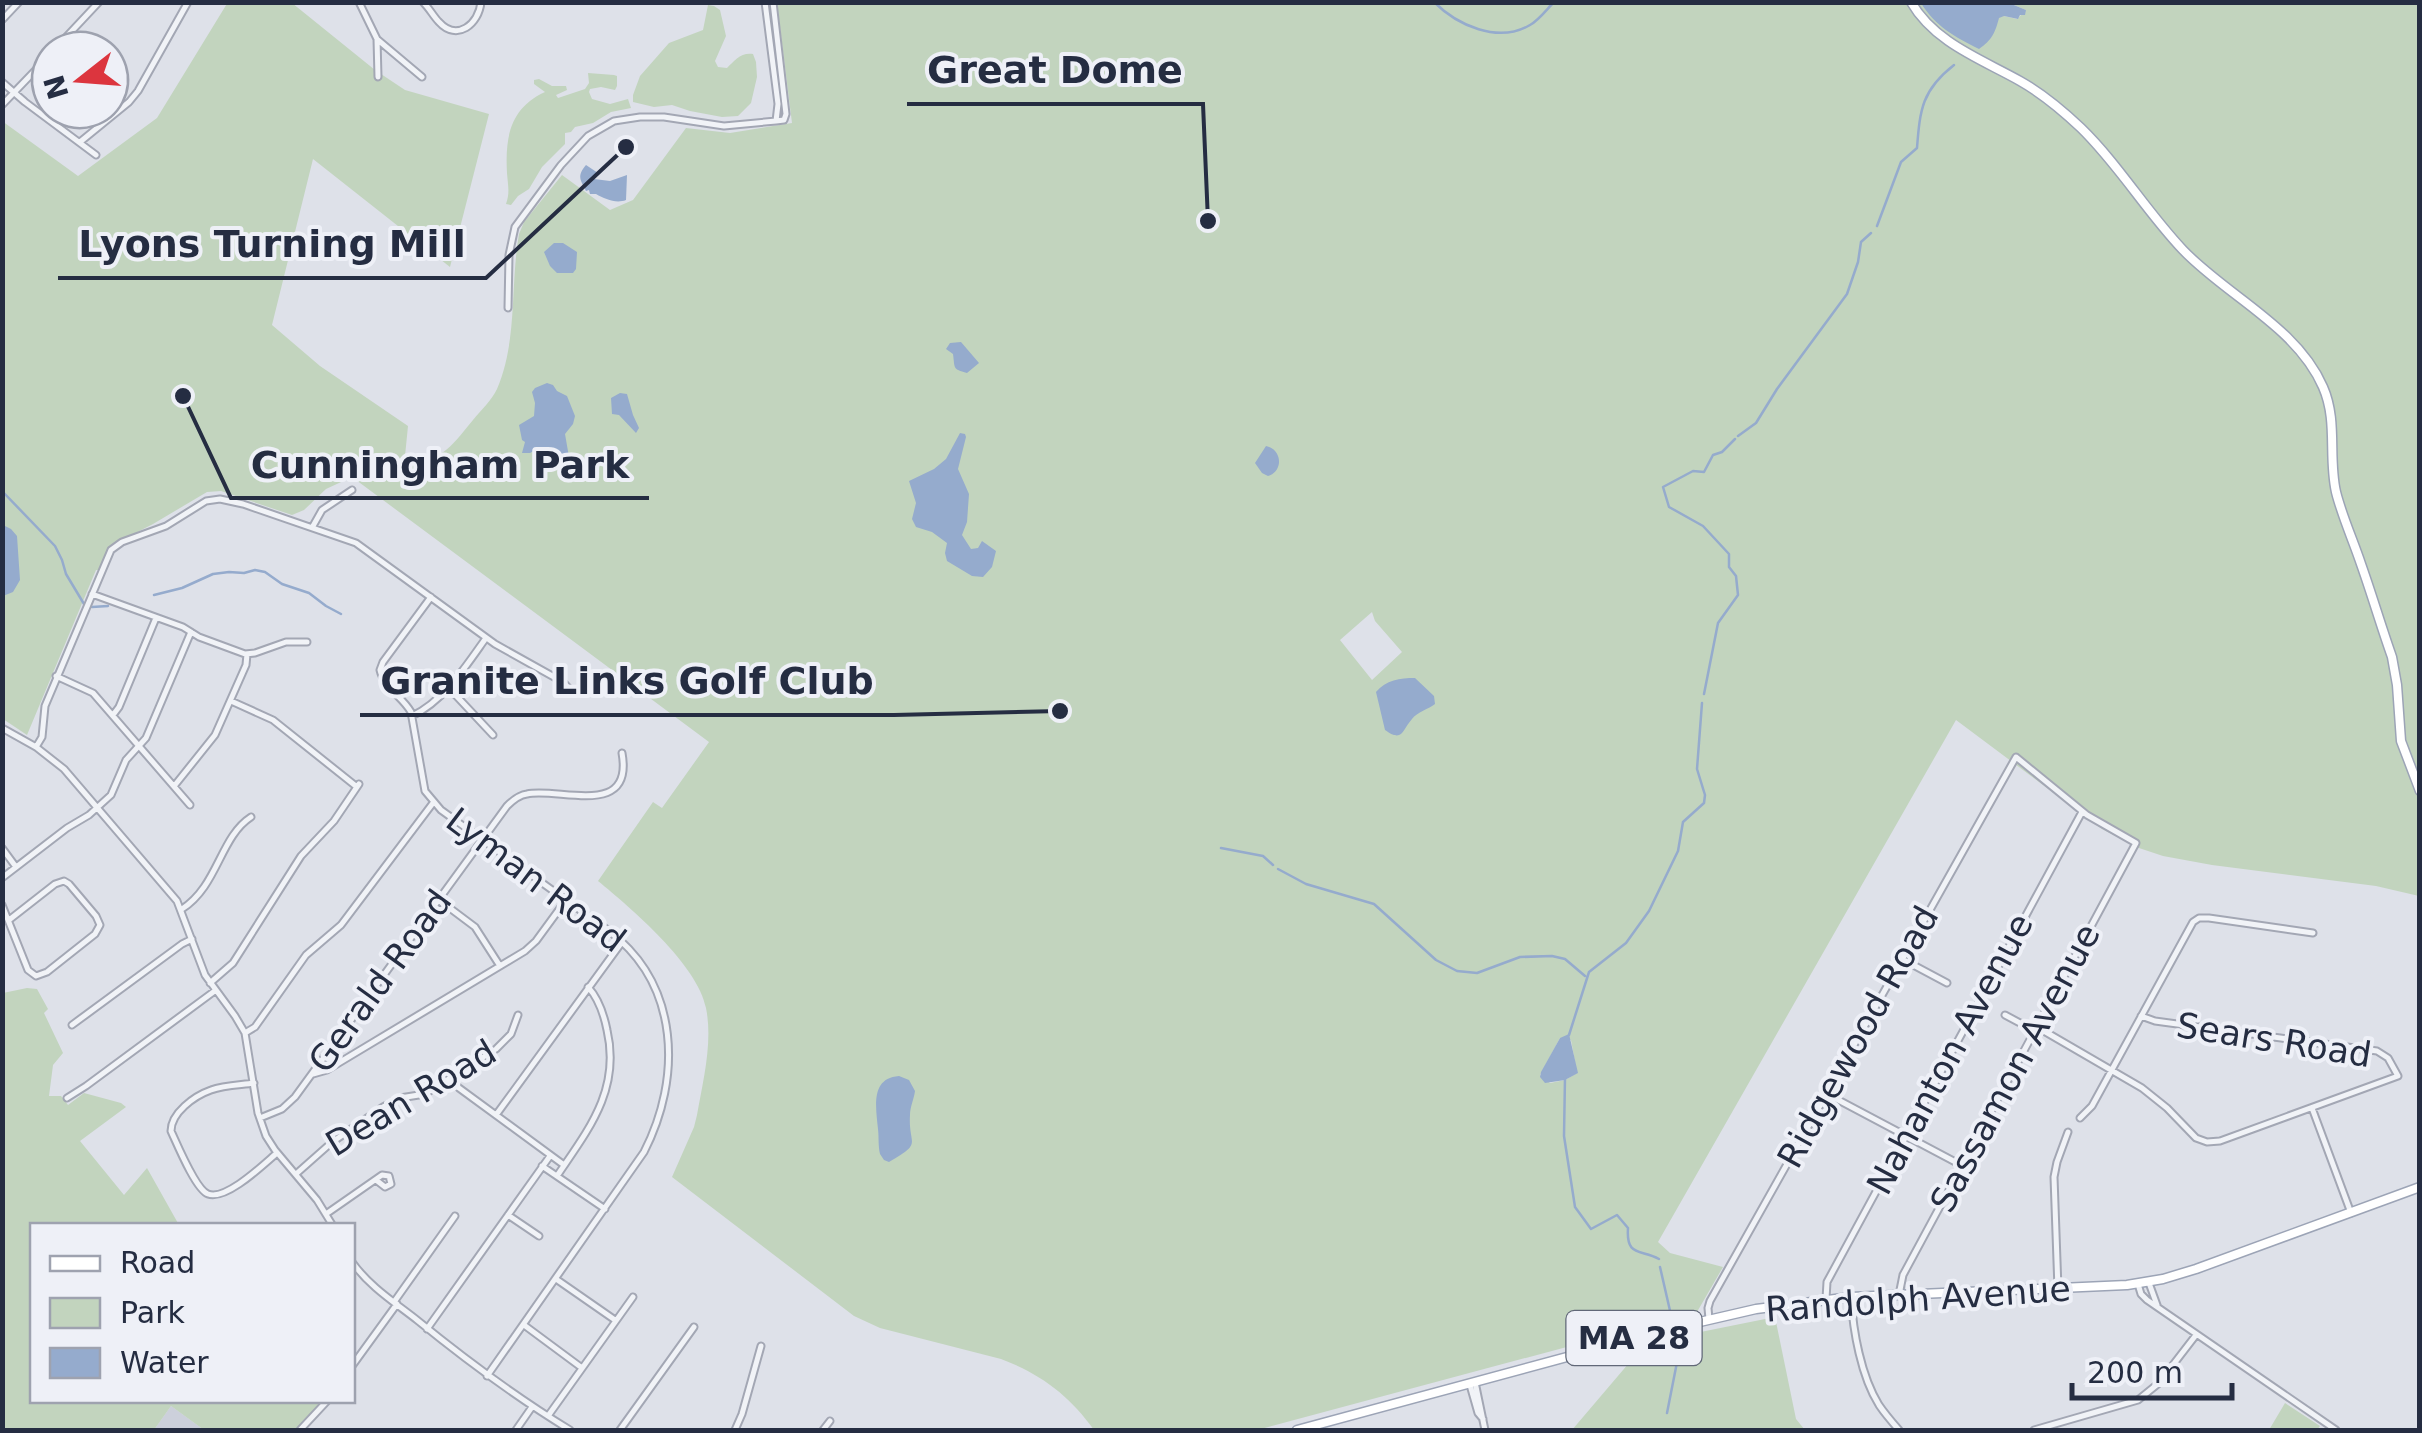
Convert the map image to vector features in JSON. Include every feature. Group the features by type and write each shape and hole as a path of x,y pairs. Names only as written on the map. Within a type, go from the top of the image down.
{"main road":[{"path":"1911,2 1938,35 2029,86 2062,111 2102,150 2150,213 2192,259 2289,338 2316,373 2331,414 2336,490 2392,658 2398,685 2399,734 2420,791"},
{"name":"Randolph Avenue","path":"1297,1430 1709,1319 1785,1304 1899,1294 2148,1282 2196,1269 2420,1188"}],"street":[{"path":"2,20 19,2"},
{"path":"72,30 98,2"},
{"path":"80,142 138,91 188,2"},
{"path":"358,2 377,39 422,77"},
{"path":"422,2 444,26 457,30 473,24 481,2"},
{"path":"765,2 779,108 776,121"},
{"path":"508,308 509,255 515,227 560,165 592,133 614,121 640,117 724,126 784,119 772,2"},
{"path":"359,16 369,24"},
{"path":"377,39 378,77"},
{"path":"2,105 30,76"},
{"path":"2,82 96,155"},
{"path":"313,526 322,510 352,490"},
{"path":"36,748 42,737 44,706 109,553 213,499 238,502 356,543 486,638 563,682 573,694"},
{"path":"92,594 247,654 282,643 307,642"},
{"name":"Lyman Road","path":"431,597 380,670 412,716 427,795 622,942 639,959 655,986 666,1026 669,1065 664,1101 640,1160 487,1376"},
{"path":"113,715 156,618"},
{"path":"2,878 110,795 126,760 146,738 190,632"},
{"path":"412,716 448,687 486,638"},
{"path":"174,786 211,742 246,665 247,654"},
{"path":"56,676 91,691 190,806"},
{"path":"448,687 493,734"},
{"path":"210,983 232,963 301,856 334,821 358,785 273,720 231,700"},
{"path":"2,728 60,765 172,894 182,910 203,971 244,1033 259,1118 268,1140 330,1223"},
{"name":"Gerald Road","path":"259,1118 288,1104 312,1074 507,806 523,794 587,797 609,791 623,772 622,753"},
{"name":"Ridgewood Road","path":"1709,1319 1710,1301 2016,757 2082,812"},
{"path":"244,1033 255,1027 309,952 341,925 433,803"},
{"name":"Sassamon Avenue","path":"1899,1294 1903,1275 2136,843 2082,812"},
{"name":"Nahanton Avenue","path":"1826,1299 1827,1284 2082,812"},
{"path":"182,910 200,896 240,826 251,817"},
{"path":"2,848 16,867"},
{"path":"2,905 27,968 34,976 47,972 100,926 70,884 62,881 9,920"},
{"path":"439,900 475,927 500,966"},
{"path":"312,1074 327,1070 531,947 566,900"},
{"path":"2080,1118 2090,1108 2186,931 2196,920 2209,918 2313,933"},
{"path":"72,1025 192,939"},
{"path":"496,1114 622,942"},
{"path":"1902,959 1947,983"},
{"path":"556,1176 597,1116 610,1073 606,1025 588,987"},
{"path":"67,1098 216,990"},
{"path":"2006,1014 2112,1070 2152,1096 2204,1142 2216,1142 2312,1108 2350,1213"},
{"name":"Dean Road","path":"296,1174 331,1143 383,1107 400,1098 425,1094 505,1042 518,1016"},
{"name":"Sears Road","path":"2140,1016 2377,1052 2388,1058 2398,1076 2312,1108"},
{"path":"450,1078 564,1166"},
{"path":"254,1083 206,1092 173,1117 171,1131 200,1188 210,1195 231,1190 277,1153"},
{"path":"1827,1094 1962,1166"},
{"path":"2058,1288 2054,1172 2068,1132"},
{"path":"427,1329 550,1156"},
{"path":"542,1166 605,1210"},
{"path":"326,1214 376,1180"},
{"path":"508,1215 539,1236"},
{"path":"355,1362 455,1216"},
{"path":"355,1265 395,1303 487,1376 570,1430"},
{"path":"556,1278 616,1320"},
{"path":"2148,1282 2162,1311"},
{"path":"2138,1284 2144,1297 2162,1311 2336,1430"},
{"path":"548,1416 632,1297"},
{"path":"1850,1297 1855,1335 1870,1385 1878,1404 1900,1430"},
{"path":"523,1324 582,1368"},
{"path":"620,1430 694,1328"},
{"path":"2034,1430 2138,1400 2159,1382 2196,1335"},
{"path":"735,1430 761,1346"},
{"path":"1472,1382 1485,1430"},
{"path":"300,1430 325,1403"},
{"path":"516,1430 532,1407"},
{"path":"823,1430 830,1421"}],"shaded area":[{"path":"171,1406 204,1430 154,1430"}],"green space":[{"path":"228,2 292,3 405,90 489,114 450,267 313,159 272,325 320,366 408,426 404,466 444,452 495,393 511,332 519,234 524,222 562,175 610,210 633,200 686,128 730,133 792,123 777,3 1984,2 2004,16 2017,19 2026,10 2009,3 2419,3 2419,896 2376,886 2212,865 2139,848 2102,829 1956,720 1658,1242 1670,1253 1723,1267 1697,1312 1257,1430 1094,1430 1065,1397 1015,1365 880,1328 854,1316 672,1177 697,1115 708,1048 706,1008 700,991 677,956 598,881 653,802 662,808 709,742 352,477 326,489 304,510 292,515 221,491 207,492 112,545 100,570 96,570 27,735 3,719 2,121 78,176 157,118","holes":["1372,612 1402,652 1372,680 1340,640","1560,1038 1571,1040 1577,1073 1550,1083 1540,1075"]},
{"path":"708,5 720,10 726,36 715,61 718,67 727,68 741,56 753,54 757,77 751,103 738,116 722,117 672,105 654,107 633,102 640,76 669,43 703,30"},
{"path":"588,73 617,76 615,90 590,89 592,99 610,104 628,99 631,108 611,112 565,133 565,144 542,167 529,189 511,205 506,204 507,147 512,125 524,106 545,92 534,80 566,86 567,90 556,95 558,98 585,89"},
{"path":"37,989 63,1053 53,1065 49,1096 61,1096 68,1105 84,1093 126,1107 80,1141 124,1195 147,1168 178,1223 30,1223 30,1403 323,1403 297,1430 204,1430 171,1406 154,1430 3,1430 3,993"},
{"path":"1775,1317 1796,1419 1805,1430 1572,1430 1646,1343"},
{"path":"2285,1403 2320,1426 2317,1430 2269,1430"}],"water":[{"path":"1921,3 2009,3 2026,10 2018,19 1999,18 1992,36 1979,49 1946,30"},
{"path":"586,165 598,173 594,179 610,181 627,175 626,200 611,200 586,191 580,176"},
{"path":"554,243 563,243 577,252 573,273 557,273 550,266 544,252"},
{"path":"961,342 979,363 967,373 957,369 953,354 946,349 950,343"},
{"path":"547,383 567,396 575,416 565,434 569,457 553,459 539,448 522,453 525,442 519,425 534,416 532,392"},
{"path":"627,394 639,428 636,433 619,415 612,414 611,398"},
{"path":"960,433 966,437 958,469 969,494 962,535 971,549 978,548 982,541 996,551 992,567 983,577 972,576 947,561 947,543 916,527 912,519 916,503 909,481 946,459"},
{"path":"1266,446 1275,451 1279,460 1277,470 1268,476 1255,463"},
{"path":"3,525 17,536 20,580 13,592 3,596"},
{"path":"1415,678 1434,696 1435,704 1414,717 1402,734 1391,734 1385,730 1376,692 1394,680"},
{"path":"1569,1034 1578,1073 1545,1083 1541,1072 1560,1038"},
{"path":"899,1076 909,1080 915,1091 910,1112 912,1143 889,1162 879,1151 877,1095 883,1082"}],"waterway":[{"path":"1434,2 1466,24 1505,33 1530,25 1554,2"},
{"path":"1877,226 1901,162 1917,148 1929,92 1954,65"},
{"path":"1738,436 1756,423 1847,294 1861,242 1871,233"},
{"path":"1704,694 1718,623 1738,595 1736,576 1729,567 1729,554 1703,526 1669,507 1663,487 1693,471 1704,472 1713,455 1735,439"},
{"path":"2,491 55,546 84,604"},
{"path":"154,595 213,574 255,570 309,593 341,614"},
{"path":"92,607 108,606"},
{"path":"1569,1035 1589,972 1626,943 1649,911 1678,851 1683,822 1704,803 1697,769 1702,703"},
{"path":"1221,848 1263,856 1273,865"},
{"path":"1278,869 1306,884 1374,904 1436,960 1457,971 1477,973 1520,957 1552,956 1565,959 1585,976"},
{"path":"1565,1077 1564,1136 1575,1207 1591,1229 1617,1215 1628,1228 1632,1248 1659,1259"},
{"path":"1660,1267 1671,1315"},
{"path":"1667,1413 1680,1347 1678,1338"}],"place":[{"name":"Lyons Turning Mill","path":"626,147"},
{"name":"Great Dome","path":"1208,221"},
{"name":"Cunningham Park","path":"183,396"},
{"name":"Granite Links Golf Club","path":"1060,711"}]}
